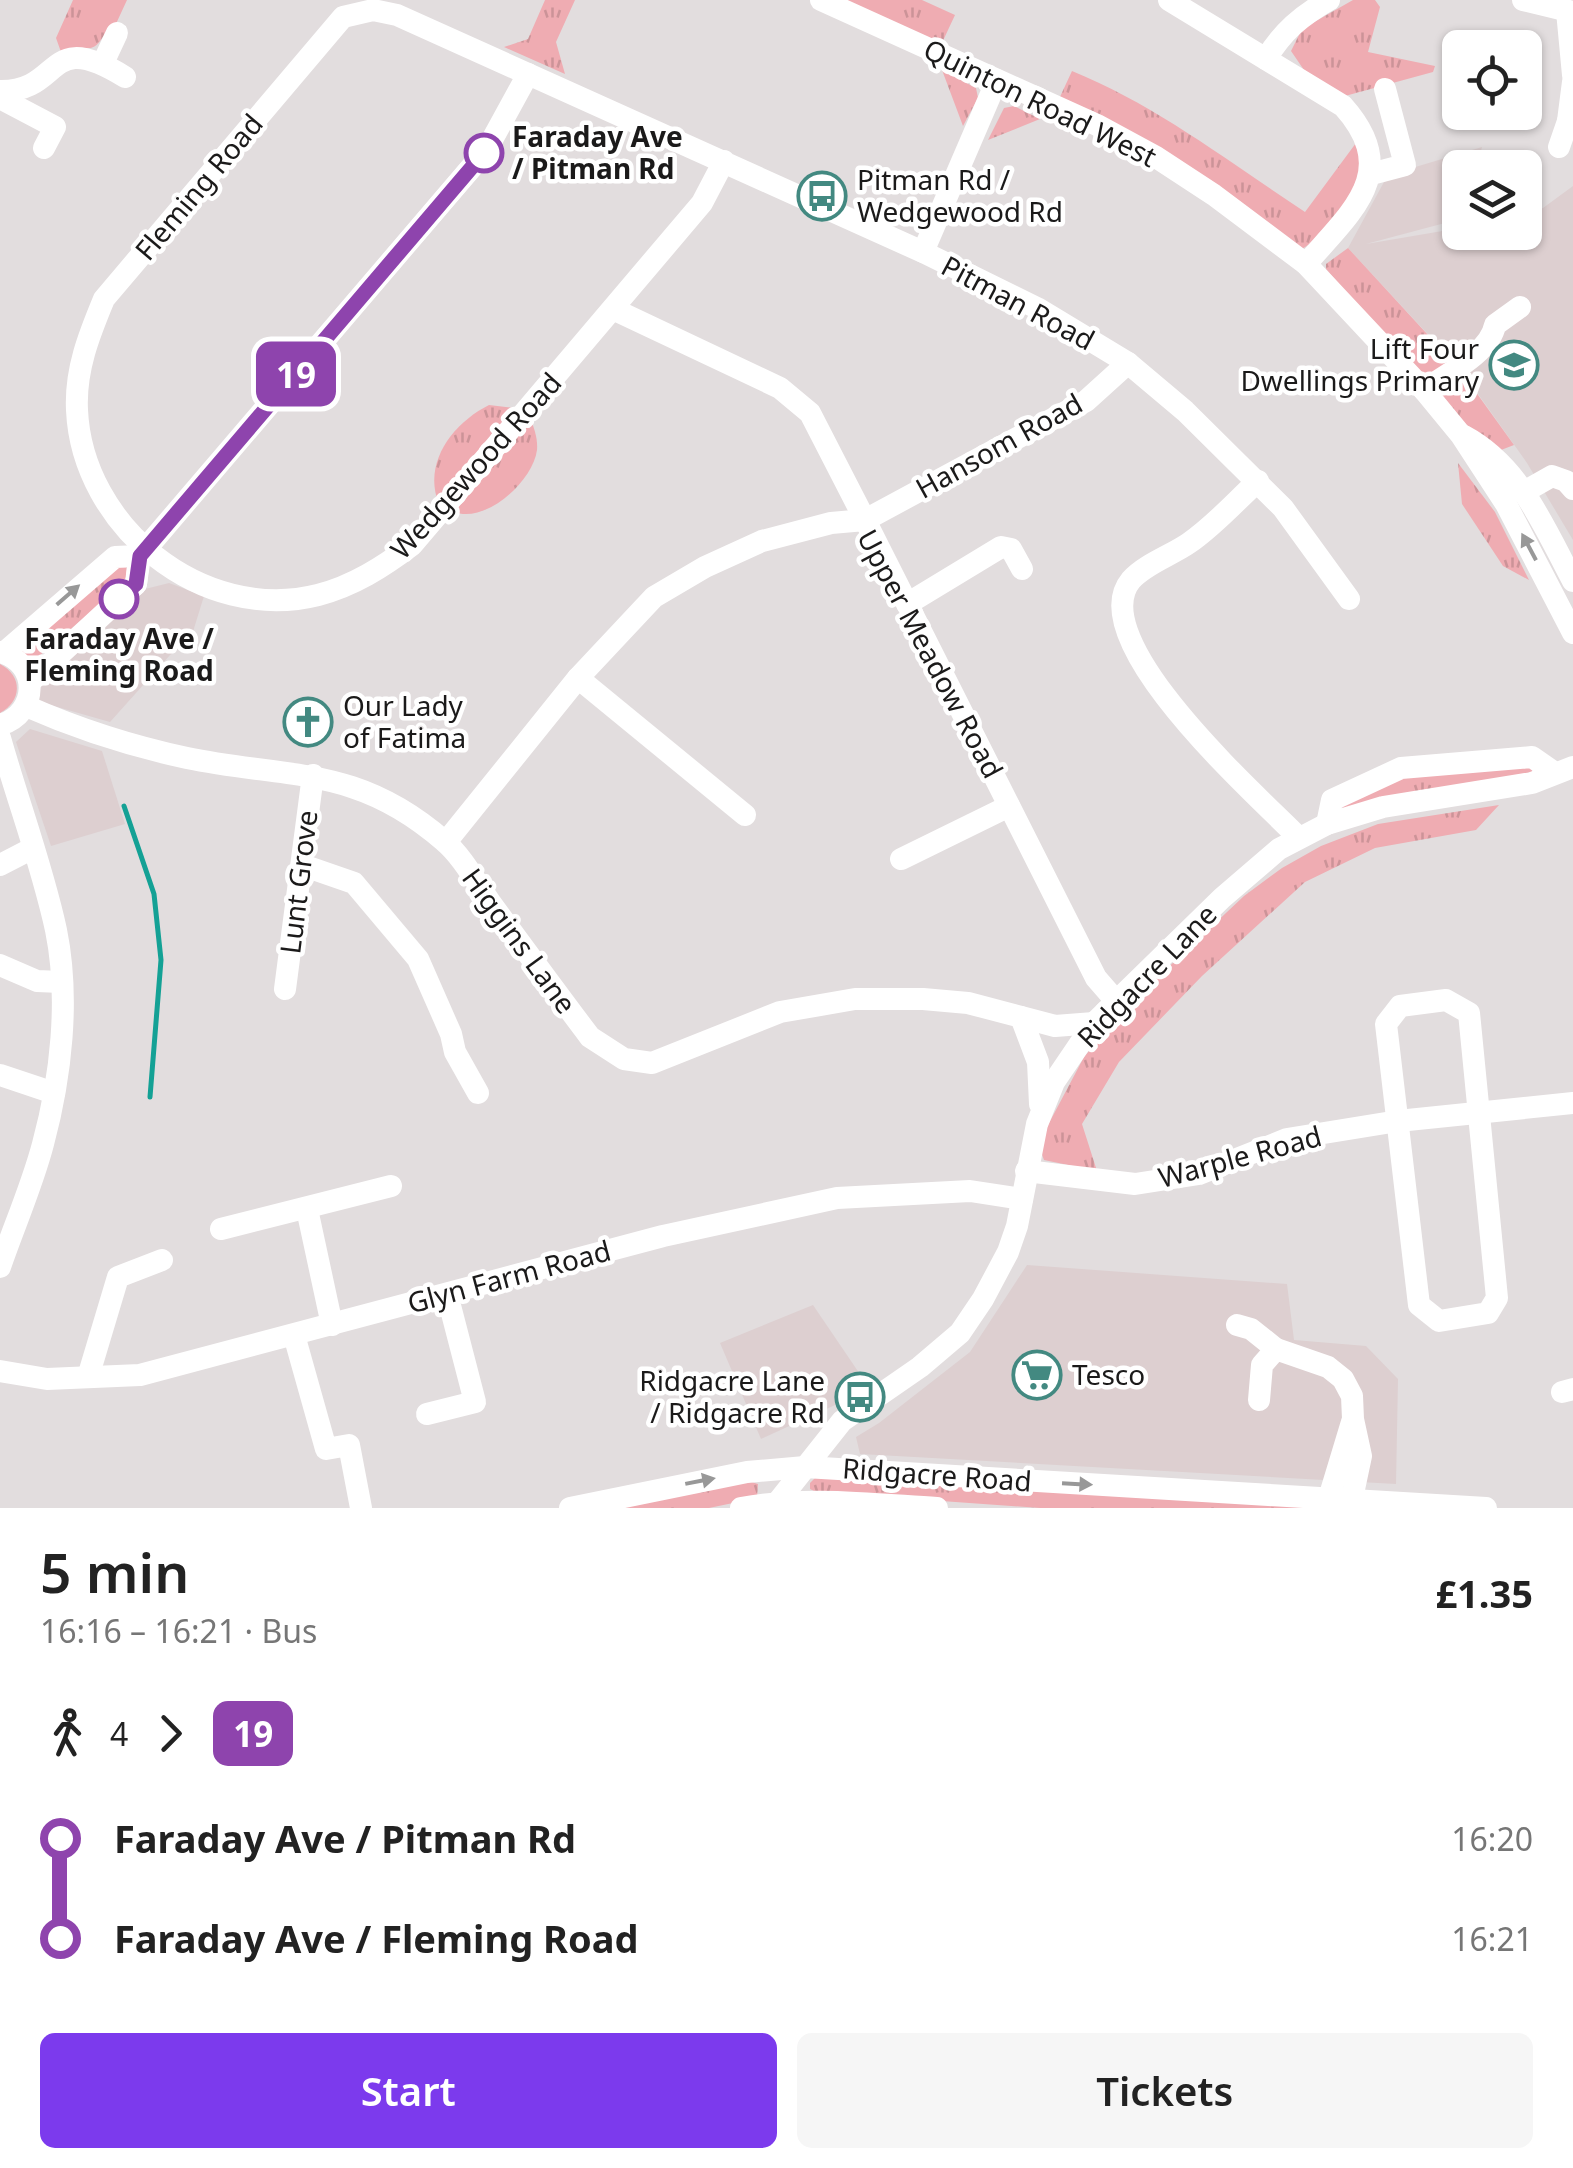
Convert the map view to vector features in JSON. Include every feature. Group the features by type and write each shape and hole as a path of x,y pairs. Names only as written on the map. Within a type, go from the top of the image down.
{"street":[{"name":"Quinton Road West","path":"821,0 1096,126 1156,158 1214,195 1306,264 1461,434 1506,504 1573,633"},
{"path":"1169,0 1342,106 1368,142 1371,174 1359,202 1306,264"},
{"path":"1266,59 1280,36 1300,17 1329,0"},
{"path":"1523,0 1570,12 1571,123 1559,148"},
{"name":"Fleming Road","path":"142,554 109,507 79,438 78,378 86,342 104,299 343,18 373,10 396,14 528,74"},
{"path":"103,64 117,33"},
{"path":"0,95 32,86 58,63 76,56 103,64 124,77"},
{"path":"30,682 136,584 142,554 487,150 528,74"},
{"name":"Pitman Road","path":"528,74 923,252 1038,308 1128,363 1186,411 1258,481 1350,598"},
{"path":"923,252 997,80"},
{"path":"1371,174 1404,165 1385,89"},
{"path":"0,95 55,127 44,148"},
{"name":"Wedgewood Road","path":"142,554 196,582 231,594 274,600 316,595 369,575 412,546 702,203 724,162"},
{"path":"1424,390 1481,348 1493,334 1495,324 1520,308"},
{"path":"614,310 780,388 810,413 864,520"},
{"name":"Hansom Road","path":"864,520 1086,400 1128,363"},
{"name":"Quinton Road West","path":"1461,434 1489,449 1524,492 1573,580"},
{"path":"1524,492 1552,476 1561,478 1573,489"},
{"path":"1258,481 1192,541 1132,578 1122,596 1123,617 1135,648 1164,696 1211,752 1298,837"},
{"name":"Upper Meadow Road","path":"446,842 578,678 654,597 705,567 762,541 831,523 864,520 1096,978 1116,1000"},
{"path":"907,604 1000,547 1012,550 1022,569"},
{"path":"0,725 13,720 26,706 30,682 22,665 2,652 115,557 142,554"},
{"path":"578,678 745,815"},
{"name":"Higgins Lane","path":"26,706 66,724 173,754 314,775 388,801 446,842 590,1038 624,1059 652,1063 780,1012 854,999 922,998 968,1003 1055,1026 1094,1023"},
{"path":"0,738 57,933 62,982 62,1032 43,1146 6,1227 0,1268"},
{"path":"1327,824 1332,800 1401,768 1532,757 1564,770"},
{"name":"Ridgacre Lane","path":"775,1505 842,1421 920,1367 960,1333 1008,1252 1041,1113 1054,1082 1094,1023 1222,898 1279,849 1327,824 1383,806 1493,791 1564,770"},
{"name":"Lunt Grove","path":"285,989 314,775"},
{"path":"901,859 1009,806"},
{"path":"0,865 34,848"},
{"path":"302,865 354,884 418,960 452,1034 455,1052 478,1092"},
{"path":"0,964 38,981 62,982"},
{"path":"1446,1000 1469,1013 1480,1112 1497,1298 1488,1313 1439,1321 1419,1305 1386,1024 1400,1006 1446,1000"},
{"path":"1021,1017 1038,1062 1041,1113"},
{"path":"0,1075 54,1093"},
{"name":"Warple Road","path":"1026,1171 1134,1184 1199,1174 1287,1139 1398,1121 1573,1103"},
{"path":"221,1230 391,1186"},
{"name":"Glyn Farm Road","path":"0,1371 47,1379 140,1375 663,1236 837,1198 970,1190 1022,1198"},
{"path":"307,1209 332,1324"},
{"path":"88,1377 118,1278 162,1260"},
{"path":"427,1414 475,1402 447,1294"},
{"path":"1237,1325 1252,1329 1276,1349 1328,1367 1343,1379 1352,1396 1352,1419 1339,1503"},
{"path":"294,1335 326,1449 349,1445 362,1508"},
{"path":"1259,1400 1262,1365 1276,1349"},
{"path":"806,1467 800,1487 812,1501"},
{"name":"Ridgacre Road","path":"570,1508 759,1472 806,1467 1339,1503 1486,1508"},
{"path":"759,1472 772,1484 775,1505"},
{"name":"Ridgacre Road","path":"742,1508 812,1501 937,1508"}],"shaded area":[{"name":"Lift Four Dwellings Primary","path":"1442,159 1442,224 1366,244 1442,231 1442,250 1542,250 1542,208 1573,186 1573,540 1527,463 1461,370 1348,248 1384,182"},
{"path":"169,583 204,596 191,638 170,655 110,722 40,702 38,685 145,589"},
{"path":"30,729 102,751 125,824 51,846 16,742"},
{"path":"1027,1265 1287,1284 1294,1340 1366,1346 1398,1379 1396,1484 860,1454 856,1437 970,1352"},
{"path":"813,1305 870,1389 761,1439 720,1343"}],"green space":[{"path":"73,0 127,0 115,26 110,25 94,46 61,52 56,38"},
{"path":"545,0 575,0 556,42 565,74 504,47 528,39"},
{"path":"841,0 922,0 955,15 941,45"},
{"path":"1353,0 1375,0 1380,7 1368,52 1435,66 1433,72 1345,96 1304,70 1291,51 1302,29"},
{"path":"942,70 976,88 978,98 963,126"},
{"path":"1072,71 1163,117 1305,212 1356,143 1358,182 1334,220 1302,249 1059,99"},
{"path":"1014,106 1040,119 988,140 1004,108"},
{"path":"1348,248 1451,360 1425,383 1326,269 1326,264"},
{"path":"1460,370 1514,445 1501,450 1462,426 1433,392"},
{"path":"489,405 514,408 439,504 435,474 444,446 464,422"},
{"path":"530,418 537,450 527,474 493,506 467,514 454,512"},
{"path":"1458,463 1495,512 1529,580 1503,566 1462,504"},
{"path":"131,560 132,577 32,662 17,647 122,561"},
{"path":"0,664 13,675 17,688 13,702 0,713"},
{"path":"1532,765 1532,772 1343,810 1341,800 1400,772"},
{"path":"1499,805 1476,830 1375,848 1305,882 1202,976 1119,1062 1082,1124 1097,1171 1044,1160 1040,1149 1048,1125 1084,1057 1124,1009 1244,896 1321,846 1378,824"},
{"path":"817,1476 1320,1508 1040,1508 816,1492 810,1489 810,1483"},
{"path":"745,1480 758,1484 757,1498 709,1508 608,1508"}],"waterway":[{"path":"124,806 154,894 161,960 150,1097"}],"bus line":[{"name":"19","path":"119,599 136,584 140,556 484,153"}],"place":[{"name":"Faraday Ave / Pitman Rd","path":"484,153"},
{"name":"Pitman Rd / Wedgewood Rd","path":"822,196"},
{"name":"Lift Four Dwellings Primary","path":"1514,365"},
{"name":"Faraday Ave / Fleming Road","path":"119,599"},
{"name":"Our Lady of Fatima","path":"308,722"},
{"name":"Tesco","path":"1037,1375"},
{"name":"Ridgacre Lane / Ridgacre Rd","path":"860,1397"}]}
